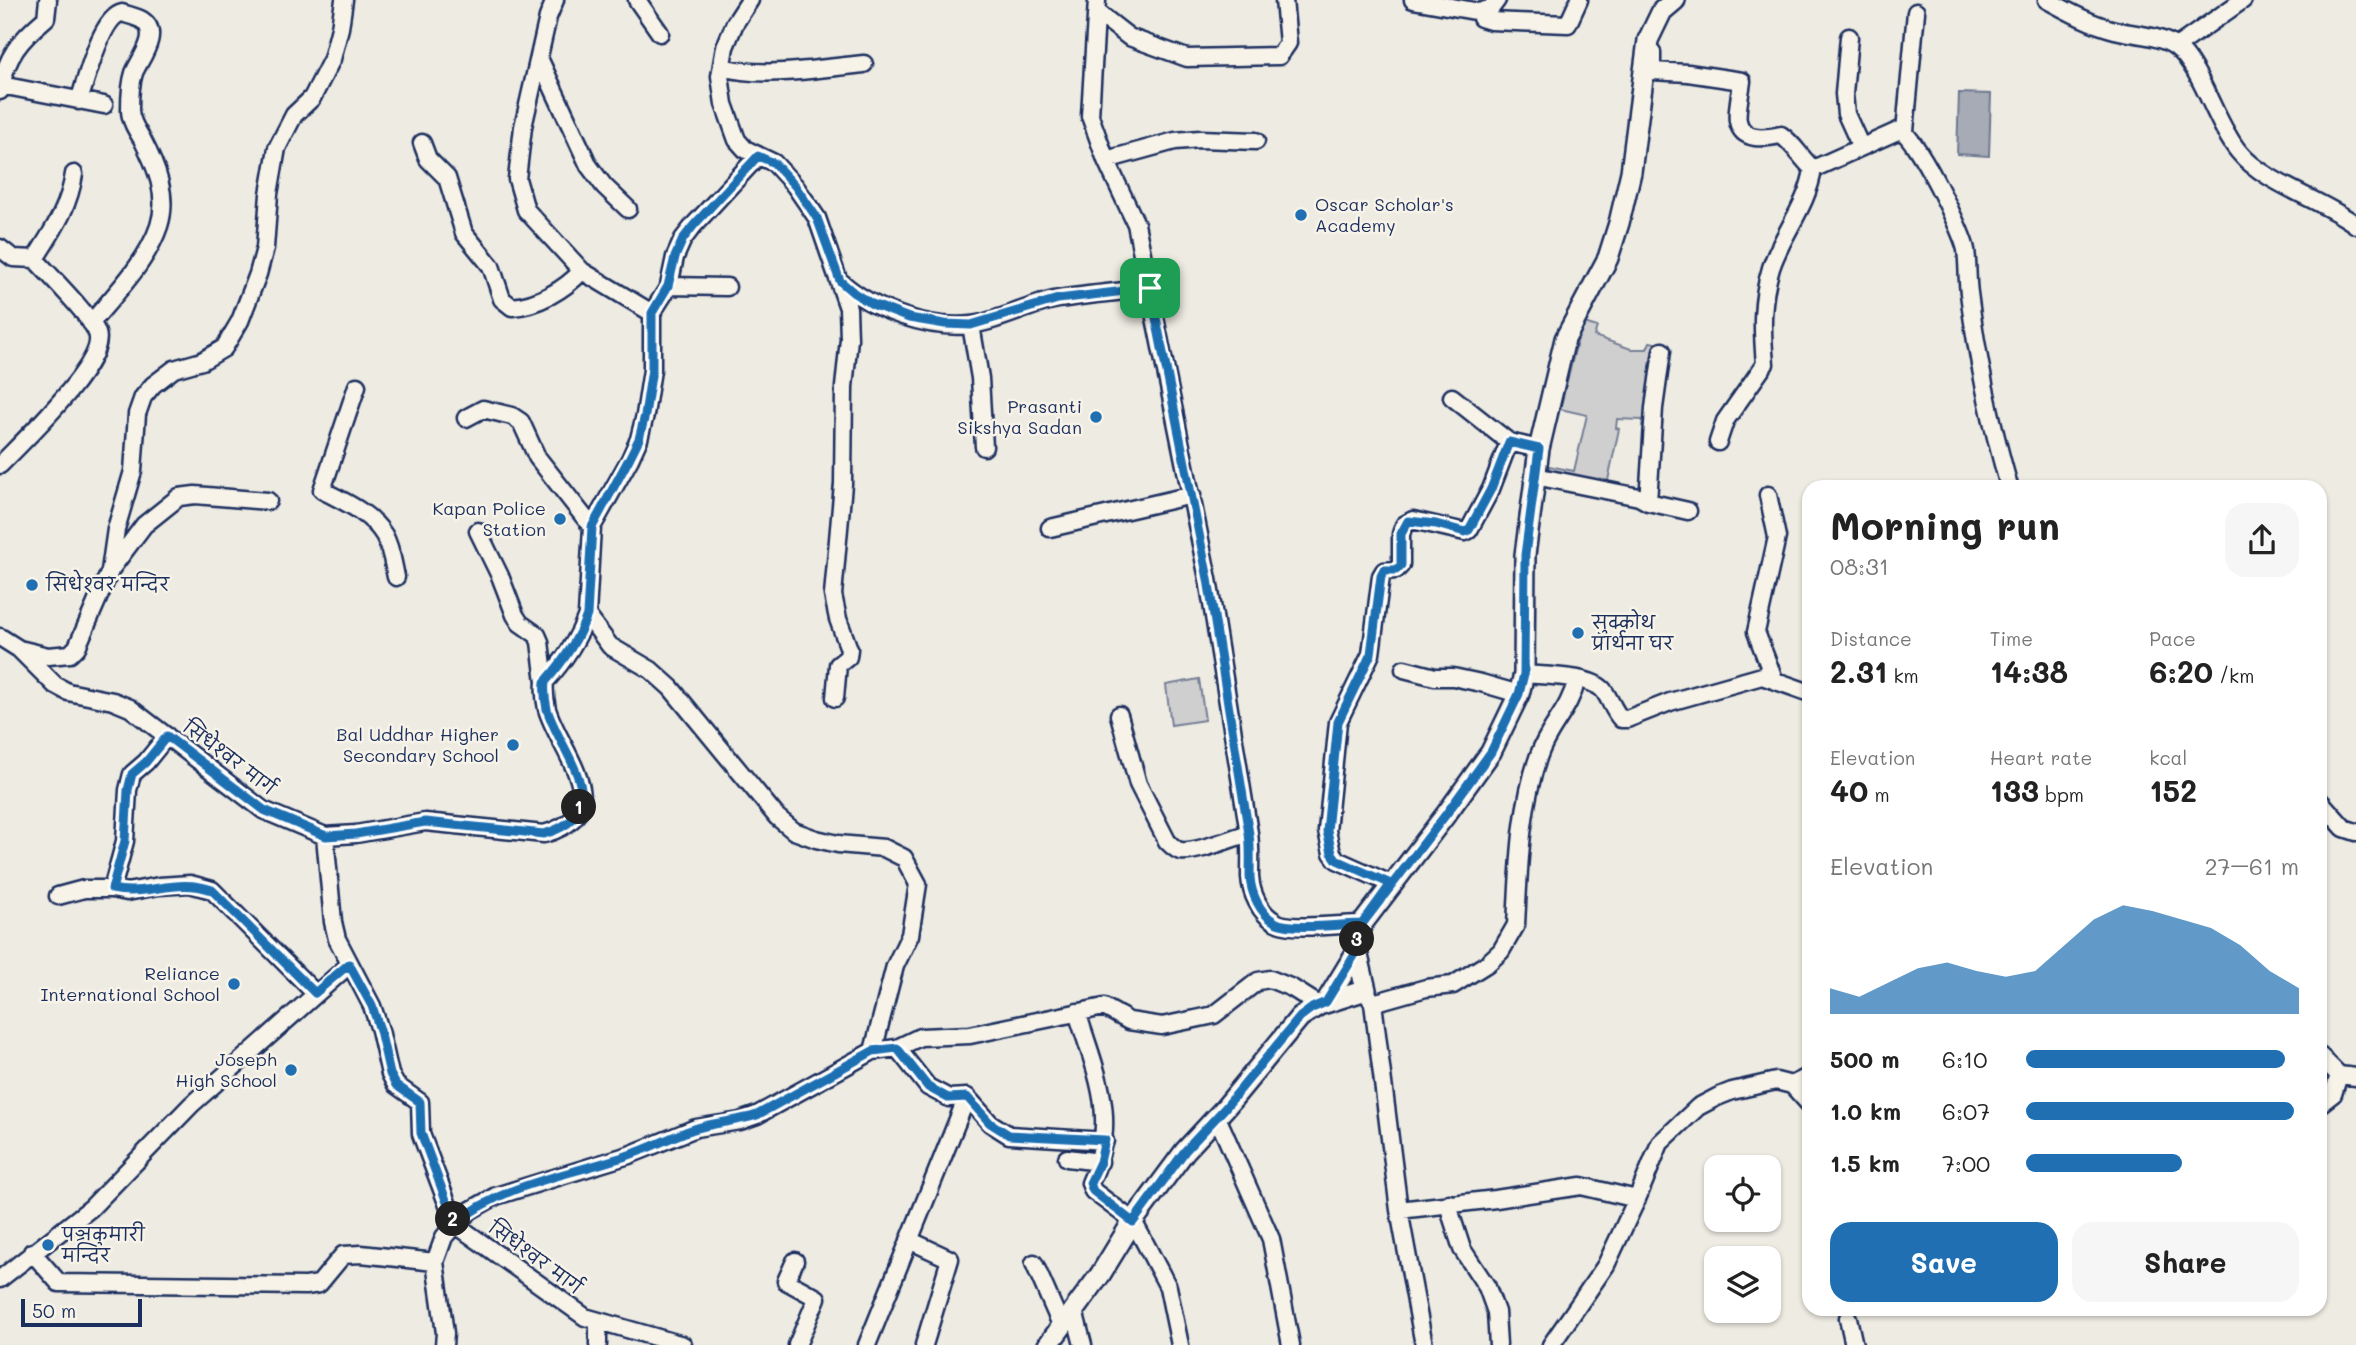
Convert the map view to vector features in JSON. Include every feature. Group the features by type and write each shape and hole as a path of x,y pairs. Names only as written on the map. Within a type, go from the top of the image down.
{"main road":[{"path":"1048,1345 1185,1151 1217,1117 1300,1017 1323,1004 1369,996 1355,943 1362,924 1491,752 1519,694 1524,674 1525,555 1539,449 1565,338 1608,258 1619,223 1631,172 1650,38 1662,11 1675,0"},
{"path":"1323,1004 1357,951"}],"street":[{"path":"0,91 1,77 10,57 29,31 46,18 48,0"},
{"path":"110,571 116,529 133,471 137,414 143,397 153,385 174,369 202,360 224,348 240,321 265,248 269,194 277,148 294,115 312,99 332,59 344,0"},
{"path":"555,0 548,17 523,127 517,179 526,210 582,271 652,313"},
{"path":"637,0 660,33"},
{"path":"750,0 735,23 725,47 721,90 737,140 745,149 774,163 795,186 817,218 848,308 843,484 833,595 849,649 848,657 838,665 835,698"},
{"path":"1097,6 1129,37 1187,58 1259,58 1279,56 1288,43 1284,0"},
{"path":"1413,0 1480,12 1491,8 1497,0"},
{"path":"1480,12 1481,18 1491,21 1568,24 1579,0"},
{"path":"1657,0 1650,38 1652,71 1742,81 1738,122 1745,133 1756,139 1781,135 1791,142 1813,169"},
{"path":"2047,0 2090,23 2159,39 2176,47 2188,61 2222,130 2240,155 2264,173 2356,225"},
{"path":"2176,47 2244,0"},
{"path":"1097,6 1090,116 1105,160 1136,224 1150,288 1208,579 1249,834 1252,858 1250,878 1257,904 1275,922 1294,926 1362,924"},
{"path":"1916,12 1905,131 1927,165 1962,235 1985,385 2007,480"},
{"path":"79,101 95,50 113,17 122,13 143,20 148,26 147,52 135,71 131,85 130,115 160,183 163,200 159,226 129,277 91,323"},
{"path":"1849,37 1846,114 1861,147"},
{"path":"539,58 589,166 604,186 628,209"},
{"path":"722,67 758,71 864,64"},
{"path":"1,77 79,101 104,105"},
{"path":"1813,169 1900,130 1905,131"},
{"path":"1105,160 1175,141 1256,141"},
{"path":"422,143 428,159 447,178 464,233 491,266 502,299 512,307 527,306 570,284 582,271"},
{"path":"545,682 577,638 587,615 592,527 639,439 652,369 652,313 668,286 675,257 683,239 758,156"},
{"path":"1717,442 1736,403 1765,364 1761,320 1771,267 1811,185 1813,169"},
{"path":"35,259 60,220 71,195 74,174"},
{"path":"0,248 13,258 35,259 99,335 88,366 51,415 0,465"},
{"path":"840,281 872,304 909,318 971,325 1058,299 1150,288"},
{"path":"668,286 727,286"},
{"path":"971,325 980,379 984,447"},
{"path":"1648,502 1654,408 1662,351"},
{"path":"357,386 322,490 362,512 377,527 387,544 396,577"},
{"path":"1452,397 1509,442 1539,449"},
{"path":"466,418 483,409 512,416 521,422 537,457 592,527"},
{"path":"1391,884 1337,860 1332,853 1327,831 1338,722 1371,654 1381,576 1384,570 1396,570 1401,565 1401,534 1404,525 1413,520 1465,532 1469,530 1491,489 1509,442"},
{"path":"1535,476 1639,497 1648,502 1688,511"},
{"path":"19,649 48,656 70,654 77,646 110,571 144,525 180,497 195,495 268,501"},
{"path":"1050,528 1192,495"},
{"path":"1768,495 1777,537 1756,632 1774,679"},
{"path":"455,1224 421,1133 420,1102 396,1085 390,1074 372,1006 337,939 333,922 326,836 356,834 425,822 544,834 563,829 571,823 579,810 583,791 579,777 547,711 540,642 537,635 520,623 515,615 478,531"},
{"path":"587,615 610,646 651,670 666,683 777,817 794,831 838,844 884,848 904,858 918,884 910,935 895,966 873,1051"},
{"name":"सिधेश्वर मार्ग","path":"0,637 19,649 55,685 68,692 113,701 130,708 264,810 326,836"},
{"path":"1404,668 1435,677 1452,677 1482,683 1519,694"},
{"path":"1524,674 1577,679 1602,688 1621,719 1762,676 1802,691"},
{"path":"1424,1345 1399,1209 1369,996 1453,985 1488,963 1509,939 1516,925 1530,783 1540,751 1564,714 1577,679"},
{"path":"1119,715 1138,784 1173,848 1180,851 1191,850 1249,834"},
{"path":"112,889 125,841 128,790 132,774 146,762 167,736"},
{"path":"2327,809 2344,828 2356,832"},
{"path":"58,896 84,889 127,892 190,884 212,890 315,993"},
{"path":"0,1279 91,1208 192,1104 349,964"},
{"path":"444,1345 445,1333 435,1262 444,1237 455,1224 471,1210 496,1196 629,1155 696,1128 740,1121 757,1115 873,1051 897,1048 920,1037 970,1035 1104,1007 1129,1021 1162,1027 1214,1015 1258,981 1270,979 1323,1004"},
{"path":"1077,1012 1104,1102 1105,1140 1100,1162 1090,1183 1093,1191 1133,1222 1168,1287 1180,1345"},
{"path":"897,1048 928,1087 948,1098 967,1097"},
{"path":"2327,1063 2339,1075 2356,1077"},
{"path":"2327,1099 2333,1094 2339,1075"},
{"path":"1554,1345 1606,1265 1660,1143 1698,1107 1732,1091 1776,1082 1792,1085 1802,1080"},
{"path":"1792,1085 1802,1096"},
{"path":"967,1097 990,1123 1009,1135 1105,1140"},
{"path":"867,1345 967,1097"},
{"path":"1217,1117 1271,1239 1291,1345"},
{"path":"1067,1158 1100,1162"},
{"path":"1399,1209 1496,1199 1581,1186 1637,1199"},
{"path":"1450,1203 1462,1249 1487,1287 1496,1312 1498,1345"},
{"name":"सिधेश्वर मार्ग","path":"455,1224 584,1317 670,1339 683,1345"},
{"path":"909,1240 950,1259 924,1345"},
{"path":"32,1252 59,1283 306,1286 319,1284 343,1255 361,1254 435,1262"},
{"path":"795,1261 786,1281 817,1298 797,1345"},
{"path":"1034,1263 1062,1327"},
{"path":"1074,1310 1083,1345"},
{"path":"1848,1318 1854,1345"},
{"path":"598,1321 598,1345"}],"shaded area":[{"path":"1959,93 1991,94 1989,156 1957,154"},
{"path":"1584,323 1597,327 1594,336 1631,349 1647,349 1650,342 1659,344 1648,426 1642,426 1643,420 1617,419 1616,428 1619,429 1607,485 1548,473 1549,466 1574,471 1587,415 1560,409"},
{"path":"1199,679 1205,720 1171,725 1166,685"}],"place":[{"name":"Oscar Scholar's Academy","path":"1301,215"},
{"name":"Prasanti Sikshya Sadan","path":"1096,417"},
{"name":"Kapan Police Station","path":"560,519"},
{"name":"सिधेश्वर मन्दिर","path":"32,585"},
{"name":"सुक्कोथ प्रार्थना घर","path":"1578,633"},
{"name":"Bal Uddhar Higher Secondary School","path":"513,745"},
{"name":"Reliance International School","path":"234,984"},
{"name":"Joseph High School","path":"291,1070"},
{"name":"पञ्चकुमारी मन्दिर","path":"48,1245"}],"route":[{"path":"1150,288 1058,299 971,325 909,318 872,304 840,281 817,218 795,186 774,163 758,156 683,239 663,298 652,313 652,369 639,439 592,527 587,615 577,638 545,682 547,711 583,791 579,810 571,823 563,829 544,834 425,822 356,834 326,836 264,810 167,736 146,762 132,774 128,790 125,841 112,889 127,892 190,884 212,890 315,993 349,964 372,1006 390,1074 396,1085 420,1102 421,1133 455,1224 471,1210 496,1196 629,1155 696,1128 740,1121 757,1115 873,1051 897,1048 928,1087 948,1098 967,1097 990,1123 1009,1135 1105,1140 1100,1162 1090,1183 1093,1191 1133,1222 1185,1151 1225,1108 1300,1017 1326,1002 1357,951 1355,943 1362,924 1491,752 1519,694 1524,674 1525,555 1539,449 1509,442 1491,489 1469,530 1465,532 1436,524 1408,521 1401,534 1400,568 1384,570 1381,576 1371,654 1338,722 1327,831 1332,853 1337,860 1391,884 1362,924 1289,926 1275,922 1257,904 1250,878 1252,858 1249,834 1208,579 1150,288"}]}
